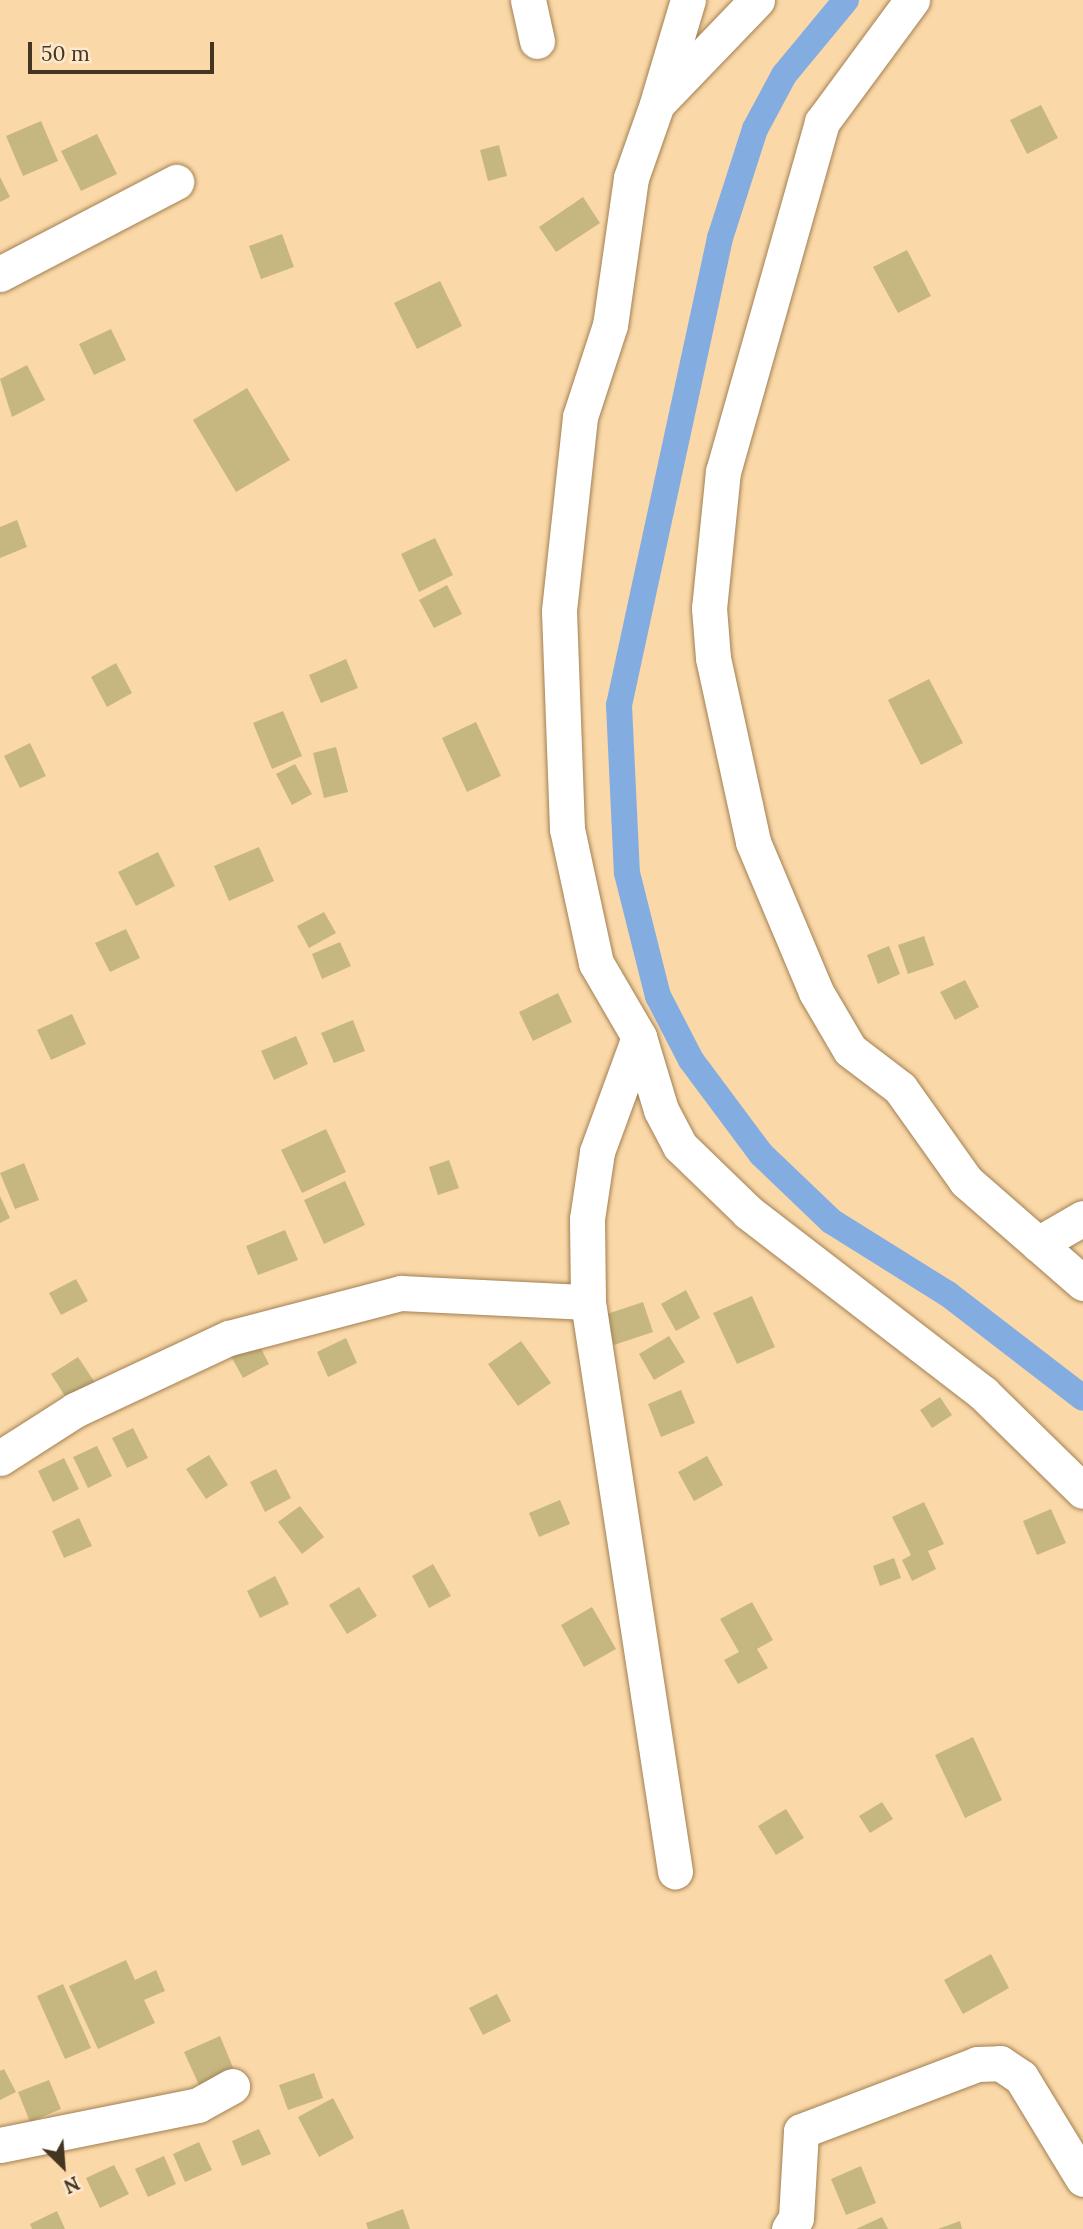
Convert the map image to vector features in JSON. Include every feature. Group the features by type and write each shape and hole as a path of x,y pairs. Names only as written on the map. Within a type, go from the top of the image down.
{"street":[{"path":"527,0 537,41"},
{"path":"688,0 657,104 631,178 610,324 580,417 559,611 567,829 596,963 639,1037 661,1110 680,1146 748,1212 984,1393 1083,1491"},
{"path":"657,104 757,0"},
{"path":"912,0 822,122 723,471 709,608 713,658 753,842 816,992 850,1050 900,1088 966,1181 1083,1283"},
{"path":"0,274 176,182"},
{"path":"639,1037 608,1109 597,1152 587,1219 588,1303 675,1871"},
{"path":"1038,1244 1083,1218"},
{"path":"0,1458 75,1409 229,1338 401,1293 588,1303"},
{"path":"789,2229 796,2218 801,2131 977,2064 1000,2063 1021,2077 1083,2179"},
{"path":"0,2145 198,2105 232,2087"}],"building":[{"path":"1041,105 1058,138 1027,154 1010,120"},
{"path":"41,121 58,161 23,176 6,136"},
{"path":"97,134 117,174 81,191 61,151"},
{"path":"499,145 507,176 488,181 480,150"},
{"path":"0,177 10,197 0,202"},
{"path":"583,197 600,223 556,252 539,227"},
{"path":"282,234 294,267 261,279 249,246"},
{"path":"907,250 931,296 898,313 873,267"},
{"path":"440,281 462,326 417,349 394,303"},
{"path":"111,329 126,360 94,375 79,344"},
{"path":"27,365 45,400 12,417 0,379"},
{"path":"247,388 290,460 236,492 193,420"},
{"path":"17,520 27,547 0,558 0,527"},
{"path":"435,538 453,575 419,592 401,554"},
{"path":"447,585 462,614 434,628 419,600"},
{"path":"346,659 358,688 321,703 309,675"},
{"path":"116,663 132,693 107,707 91,677"},
{"path":"929,679 963,743 921,765 888,700"},
{"path":"283,711 302,756 272,769 253,723"},
{"path":"476,722 501,776 467,792 442,738"},
{"path":"30,743 46,776 20,788 4,756"},
{"path":"336,747 348,792 324,798 313,753"},
{"path":"295,764 312,794 292,805 276,774"},
{"path":"259,847 274,881 229,901 214,866"},
{"path":"158,852 175,886 136,906 118,872"},
{"path":"324,912 336,933 309,948 297,926"},
{"path":"126,929 140,958 110,972 95,943"},
{"path":"924,936 934,965 908,974 898,945"},
{"path":"340,942 351,966 322,979 312,954"},
{"path":"889,946 900,974 878,984 867,955"},
{"path":"965,980 979,1007 955,1020 940,992"},
{"path":"558,993 572,1022 533,1041 519,1012"},
{"path":"72,1014 86,1044 51,1060 37,1030"},
{"path":"353,1020 365,1051 334,1063 321,1033"},
{"path":"296,1036 308,1064 274,1080 261,1051"},
{"path":"326,1129 346,1172 302,1193 281,1150"},
{"path":"449,1160 459,1188 438,1195 429,1167"},
{"path":"24,1163 39,1200 15,1209 0,1173"},
{"path":"345,1181 365,1225 324,1244 304,1200"},
{"path":"0,1196 10,1218 0,1223"},
{"path":"285,1230 298,1260 258,1275 246,1246"},
{"path":"76,1279 88,1301 61,1315 49,1293"},
{"path":"686,1290 700,1318 676,1331 661,1304"},
{"path":"752,1296 775,1347 737,1364 713,1313"},
{"path":"643,1302 653,1332 614,1345 604,1315"},
{"path":"254,1335 269,1364 243,1378 227,1349"},
{"path":"669,1336 685,1362 654,1380 639,1354"},
{"path":"346,1338 357,1363 328,1377 317,1352"},
{"path":"521,1341 551,1383 518,1406 488,1364"},
{"path":"78,1357 98,1387 70,1404 51,1374"},
{"path":"681,1390 695,1423 661,1437 648,1404"},
{"path":"940,1397 952,1415 932,1428 920,1410"},
{"path":"133,1428 148,1458 127,1468 112,1438"},
{"path":"97,1446 112,1476 88,1488 73,1457"},
{"path":"209,1455 228,1485 206,1499 186,1469"},
{"path":"707,1456 723,1485 694,1501 678,1472"},
{"path":"64,1458 79,1489 53,1502 38,1471"},
{"path":"276,1469 291,1498 265,1512 250,1482"},
{"path":"560,1500 570,1524 539,1537 529,1513"},
{"path":"924,1502 944,1544 928,1551 936,1569 912,1581 902,1560 911,1555 892,1517"},
{"path":"300,1506 324,1537 302,1554 278,1522"},
{"path":"1051,1509 1066,1543 1037,1555 1023,1521"},
{"path":"79,1518 92,1546 64,1558 52,1531"},
{"path":"894,1558 901,1578 880,1586 873,1566"},
{"path":"433,1564 451,1596 429,1608 412,1576"},
{"path":"275,1576 289,1604 260,1618 247,1591"},
{"path":"359,1587 377,1616 347,1634 329,1605"},
{"path":"752,1602 773,1640 757,1649 768,1668 738,1684 724,1660 739,1652 720,1619"},
{"path":"592,1607 616,1649 584,1667 561,1625"},
{"path":"973,1737 1002,1800 965,1818 935,1755"},
{"path":"882,1802 893,1819 870,1833 859,1816"},
{"path":"786,1809 804,1838 776,1855 758,1826"},
{"path":"991,1954 1009,1988 963,2014 944,1980"},
{"path":"126,1960 135,1980 156,1970 165,1991 144,2000 155,2023 98,2049 69,1986"},
{"path":"63,1984 91,2048 65,2059 37,1996"},
{"path":"497,1994 511,2021 483,2035 469,2008"},
{"path":"220,2036 234,2070 199,2085 184,2052"},
{"path":"4,2069 16,2092 0,2100 0,2071"},
{"path":"314,2073 323,2098 288,2110 279,2085"},
{"path":"49,2080 61,2109 30,2122 18,2092"},
{"path":"333,2098 354,2138 319,2157 298,2117"},
{"path":"259,2129 271,2154 242,2166 232,2141"},
{"path":"199,2142 212,2170 185,2182 173,2154"},
{"path":"164,2156 176,2184 148,2197 135,2169"},
{"path":"114,2165 129,2194 100,2208 86,2178"},
{"path":"861,2166 876,2203 846,2215 831,2179"},
{"path":"403,2209 410,2229 368,2229 366,2223"},
{"path":"57,2211 65,2229 32,2229 30,2224"},
{"path":"882,2217 888,2229 856,2229"},
{"path":"960,2221 962,2229 938,2229"}],"waterway":[{"path":"846,0 784,75 755,129 720,238 619,705 627,873 658,996 691,1060 761,1154 831,1221 948,1294 1083,1398"}]}
